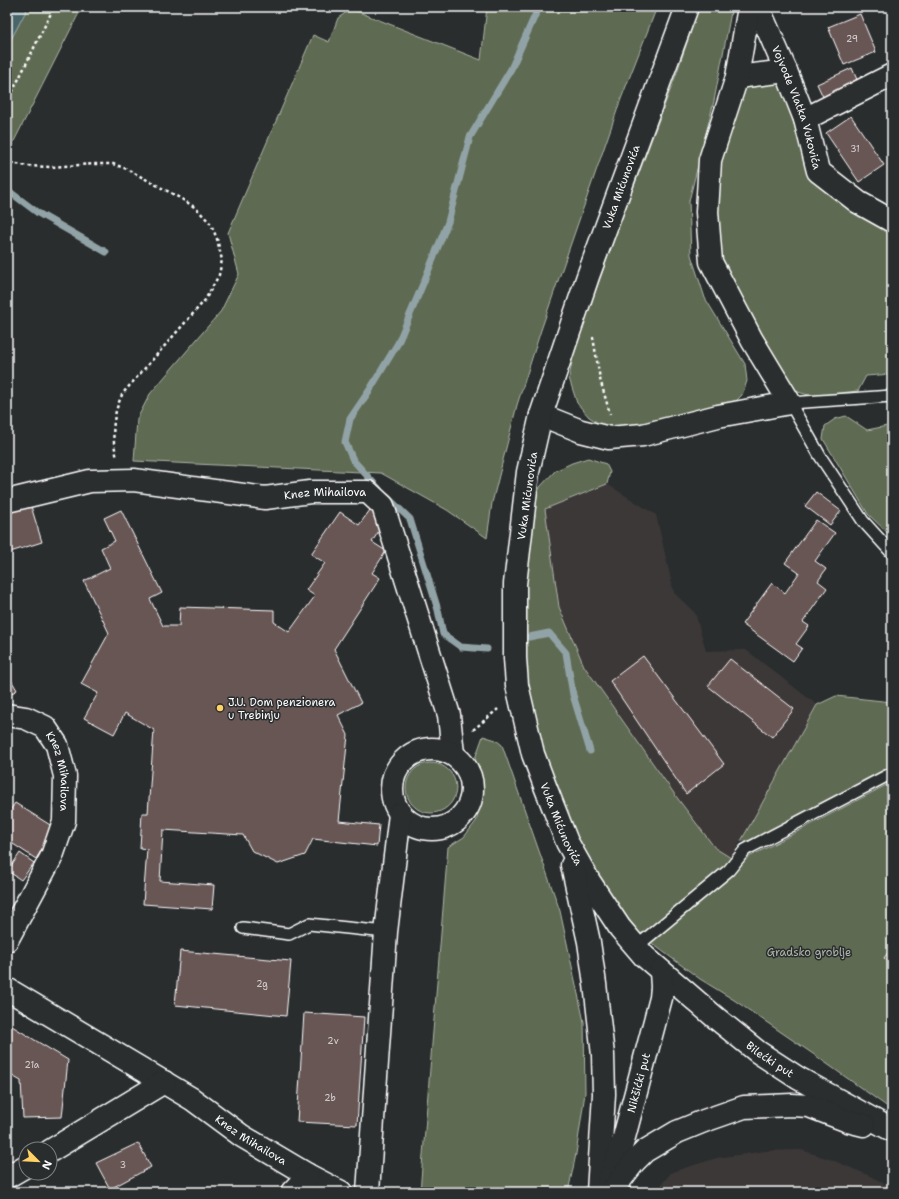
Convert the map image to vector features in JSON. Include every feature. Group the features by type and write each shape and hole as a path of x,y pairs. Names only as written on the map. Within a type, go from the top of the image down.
{"street":[{"name":"Vuka Mićunovića","path":"661,971 636,947 602,903 567,842 533,754 518,685 515,658 516,584 528,472 541,415 588,276 687,7"},
{"path":"541,415 581,431 609,438 644,435 718,416 790,403 752,340 711,262 707,212 710,160 737,77 749,7"},
{"name":"Vojvode Vlatka Vukovića","path":"758,7 805,120 818,170 858,202 892,222"},
{"path":"737,77 786,72"},
{"path":"805,120 892,75"},
{"name":"Knez Mihailova","path":"7,501 90,481 126,480 264,498 310,492 368,492 383,506 449,715 453,748"},
{"name":"Knez Mihailova","path":"7,715 26,718 45,727 57,746 65,776 64,821 52,856 7,940"},
{"path":"453,748 464,763 470,775 473,787 472,800 466,812 458,821 446,828 434,830 421,828 409,823 400,814 394,802 392,788 395,774 402,762 413,753 426,749 453,748"},
{"path":"368,1192 386,932 400,814"},
{"path":"567,842 589,942 596,984 603,1055 604,1107 598,1192"},
{"name":"Bilećki put","path":"661,971 758,1052 798,1078 892,1131"},
{"name":"Nikšićki put","path":"605,1192 623,1141 650,1042 661,998 661,971"},
{"name":"Knez Mihailova","path":"7,989 192,1098 242,1136 308,1175 341,1192"},
{"path":"58,1146 164,1082"},
{"path":"611,1192 634,1162 645,1151 684,1129 704,1120 744,1107 792,1105 809,1106 848,1121 892,1131"},
{"path":"7,1177 18,1171"},
{"path":"292,1192 308,1175"}],"lane":[{"path":"892,396 790,403 820,456 863,521 892,553"},
{"path":"636,947 729,870 745,850 892,773"},
{"path":"243,928 288,934 309,924 386,932"}],"path":[{"path":"7,103 54,7"},
{"path":"7,158 11,163 27,166 51,167 113,164 127,169 196,208 211,224 217,239 222,260 219,276 205,300 122,393 117,405 114,415 113,432 116,456 126,480"},
{"path":"592,332 600,379 607,405 620,437"},
{"path":"453,748 500,707"}],"shaded area":[{"path":"607,484 656,515 674,593 695,613 706,651 746,650 817,705 731,858 715,848 678,799 584,666 559,607 545,509"},
{"path":"801,1150 832,1160 870,1176 892,1188 892,1192 655,1192 672,1172 717,1158 766,1151"}],"green space":[{"path":"28,7 82,7 7,155 7,47"},
{"path":"487,7 657,7 621,99 541,330 517,405 492,503 487,538 447,510 381,473 134,461 137,419 150,394 221,311 239,274 228,233 313,35 329,42 338,18 351,9 481,60"},
{"path":"699,7 732,7 714,101 689,201 691,255 705,298 745,364 747,381 742,395 731,406 642,430 609,430 589,417 577,403 569,378 574,351 617,231 677,72"},
{"path":"782,81 811,175 892,226 892,374 866,376 858,391 812,396 791,390 719,260 717,162 741,83"},
{"path":"846,416 867,430 892,425 892,537 868,514 823,439 825,426 835,419"},
{"name":"Gradsko groblje","path":"588,458 606,464 610,472 607,484 545,509 559,607 584,666 678,799 715,848 731,858 747,858 892,782 892,1110 734,1000 700,979 642,936 613,899 584,853 545,759 523,663 523,586 534,500 540,487 555,471 572,463"},
{"path":"836,696 892,702 892,768 756,840 741,841 817,705"},
{"path":"483,736 496,740 502,745 560,911 584,1022 585,1093 576,1154 568,1192 420,1192 448,847 464,837 477,820 479,794 476,776 472,767"},
{"path":"426,763 436,763 449,770 456,783 456,793 449,806 436,813 426,813 417,809 410,802 406,793 406,783 410,774 417,767"}],"water":[{"path":"7,7 28,7 7,47"}],"building":[{"path":"860,14 876,52 844,65 828,27"},
{"path":"852,68 864,96 830,112 817,84"},
{"path":"851,116 884,165 859,182 826,133"},
{"path":"816,492 841,511 830,525 805,506"},
{"path":"30,503 42,542 7,553 7,510"},
{"name":"J.U. Dom penzionera u Trebinju","path":"373,506 382,526 372,542 386,551 372,573 380,578 334,649 361,703 338,715 348,735 339,821 379,825 377,846 313,839 305,855 278,864 252,851 243,835 163,830 160,881 214,885 212,909 143,904 147,849 140,848 142,813 148,813 154,730 125,713 114,734 84,718 98,693 81,684 109,633 84,581 110,568 101,548 115,541 104,518 121,510 162,593 150,599 163,626 179,626 180,607 274,610 274,622 289,632 315,596 306,590 325,563 311,554 340,512 359,525"},
{"path":"816,520 835,533 815,561 826,569 818,581 827,588 803,622 809,626 796,644 802,648 793,661 742,624 772,583 785,593 799,573 785,563"},
{"path":"643,656 724,764 686,794 610,681"},
{"path":"730,659 794,709 772,737 708,686"},
{"path":"7,673 17,690 7,696"},
{"path":"15,803 55,828 36,859 7,840 7,815"},
{"path":"20,853 34,863 21,880 8,871"},
{"path":"892,947 892,964 884,958"},
{"path":"180,951 291,961 286,1016 175,1005"},
{"path":"304,1013 364,1017 357,1125 297,1122"},
{"path":"7,1023 68,1060 62,1117 23,1118 21,1081 7,1073"},
{"path":"138,1143 151,1167 110,1189 96,1163"}],"waterway":[{"path":"379,489 353,460 345,442 350,419 398,343 448,222 470,137 511,69 538,7"},
{"path":"7,192 10,192 38,213 106,252"},
{"path":"387,497 410,519 438,610 443,634 461,647 487,649"},
{"path":"529,637 549,633 566,653 573,695 590,751"}],"place":[{"name":"J.U. Dom penzionera u Trebinju","path":"220,708"}]}
